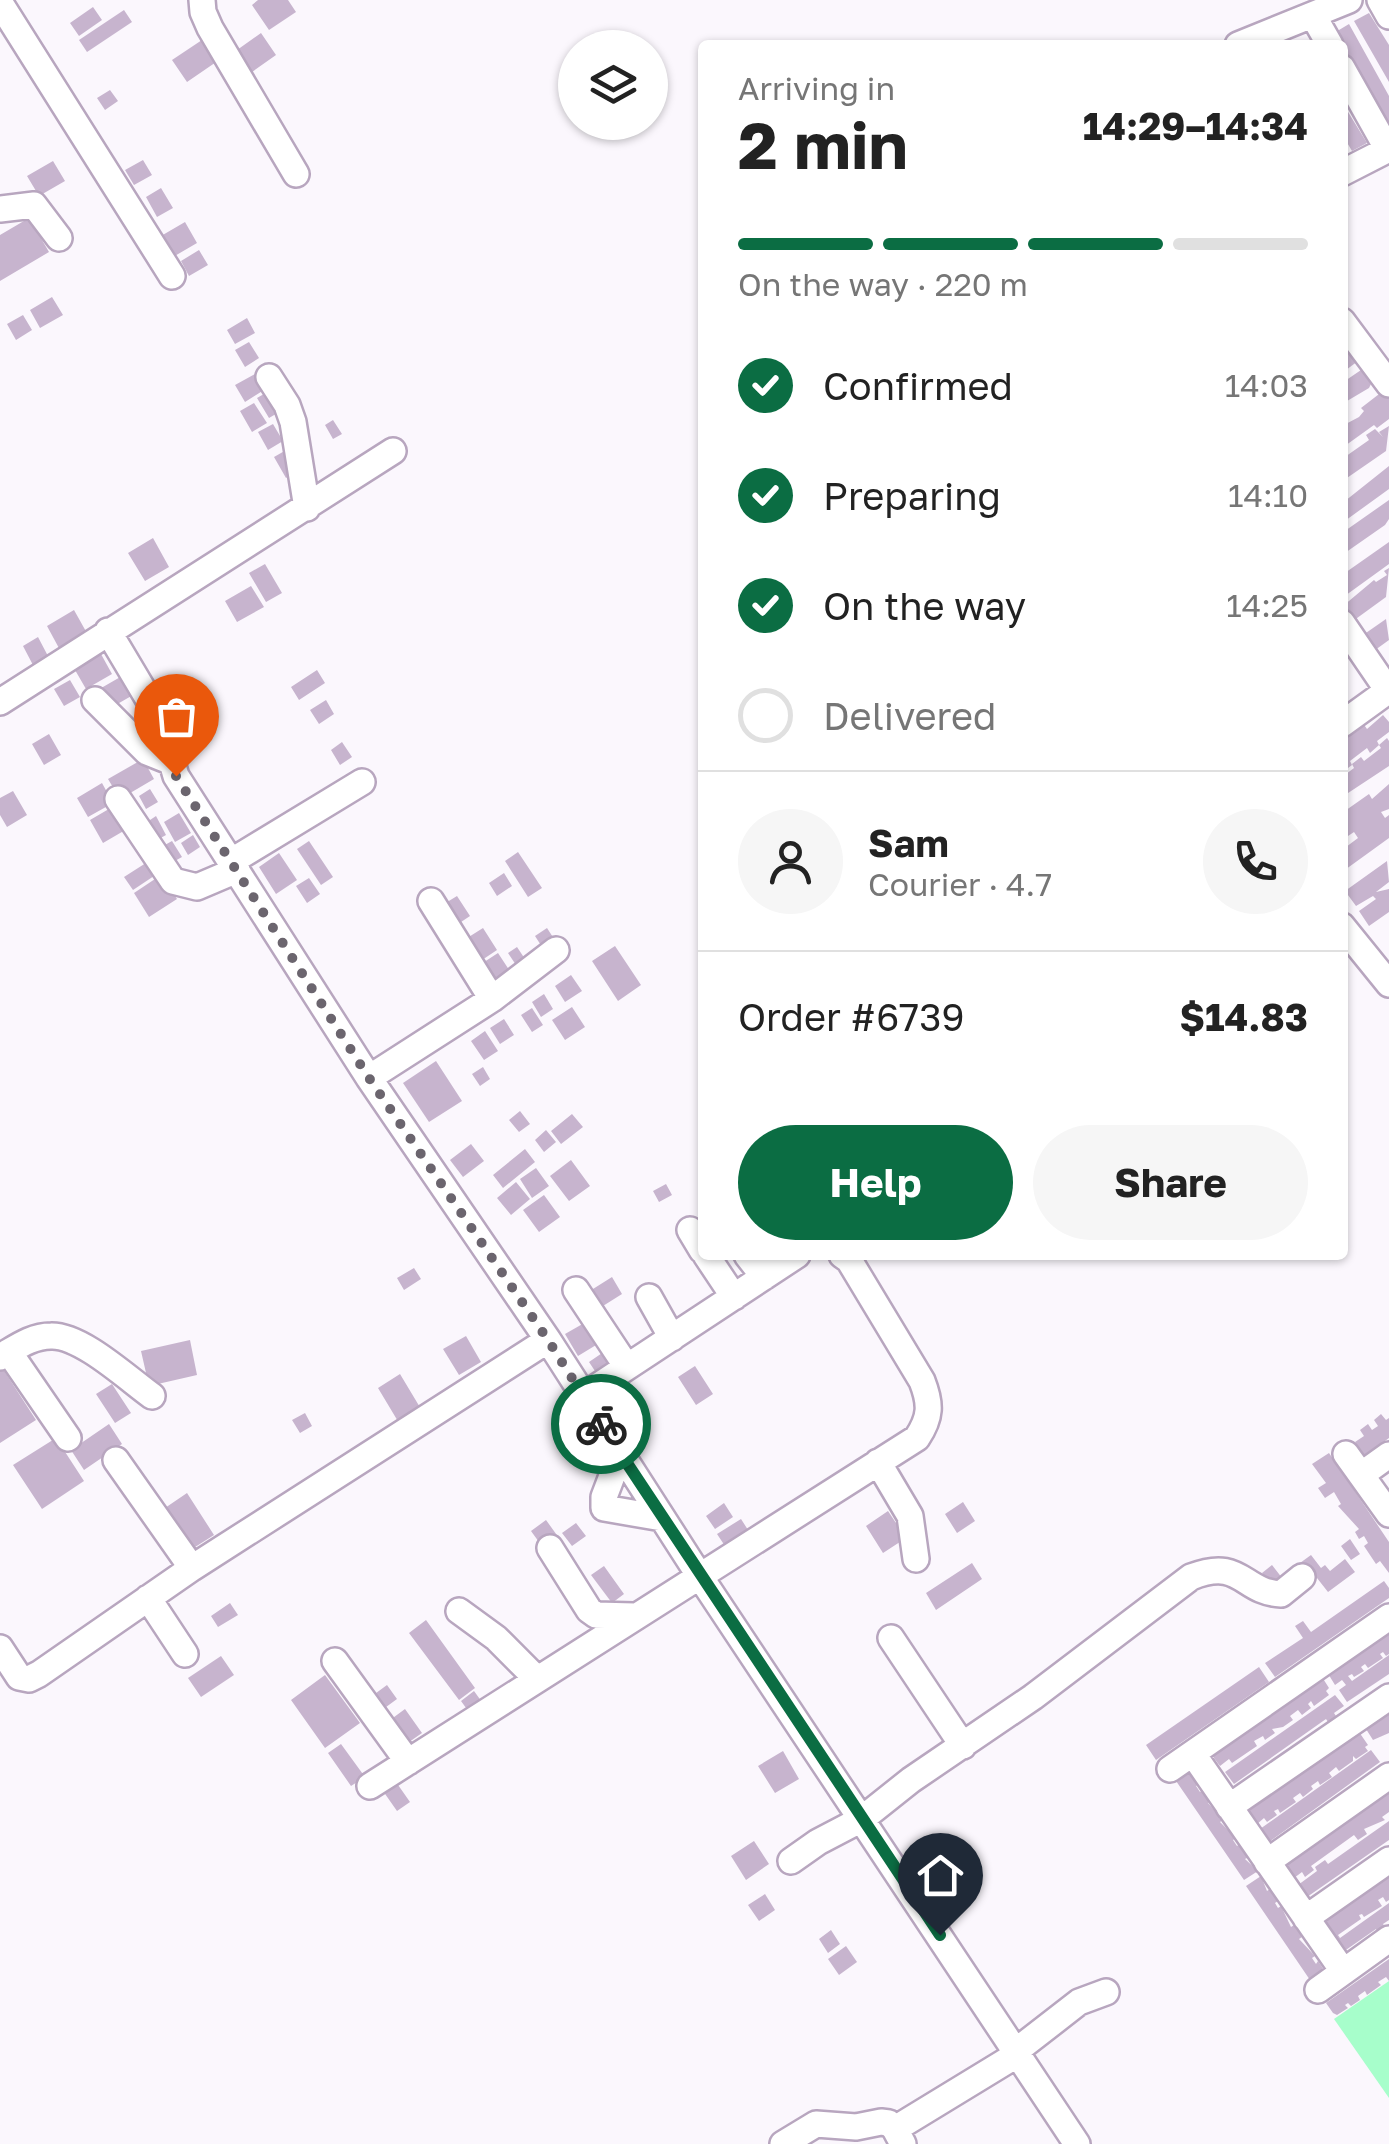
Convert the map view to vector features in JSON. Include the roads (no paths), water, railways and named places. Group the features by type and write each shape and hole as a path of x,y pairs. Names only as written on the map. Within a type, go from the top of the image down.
{"street":[{"path":"202,0 210,28 296,174"},
{"path":"1256,40 1350,0"},
{"path":"1380,0 1389,16"},
{"path":"0,3 172,276"},
{"path":"1314,17 1327,40"},
{"path":"1348,79 1388,149 1348,171"},
{"path":"0,209 34,205 59,238"},
{"path":"1348,329 1389,384"},
{"path":"269,377 288,405 293,422 307,508"},
{"path":"0,702 394,452"},
{"path":"108,631 158,715 176,776 369,1078 548,1340 699,1576 1077,2144"},
{"path":"1348,632 1389,691 1348,720"},
{"path":"95,700 147,752 172,762"},
{"path":"118,799 173,881 197,887 362,782"},
{"path":"430,901 492,1000"},
{"path":"1348,933 1389,984"},
{"path":"369,1078 492,1000 556,950"},
{"path":"709,1260 734,1298"},
{"path":"751,1260 764,1277"},
{"path":"583,1396 792,1260"},
{"path":"370,1786 917,1438 928,1422 930,1402 913,1366 849,1260"},
{"path":"576,1290 627,1368"},
{"path":"649,1298 672,1338"},
{"path":"68,1438 4,1355 30,1339 53,1335 76,1341 152,1396"},
{"path":"0,1648 11,1686 31,1678 192,1568 548,1340"},
{"path":"620,1454 604,1497 604,1508 662,1518"},
{"path":"1389,1454 1353,1464 1389,1514"},
{"path":"116,1460 192,1568"},
{"path":"878,1462 910,1516 916,1559"},
{"path":"550,1548 589,1610 596,1615 634,1616"},
{"path":"791,1861 862,1819 911,1780 1033,1698 1191,1578 1220,1570 1237,1574 1270,1593 1281,1594 1302,1576"},
{"path":"148,1598 185,1654"},
{"path":"458,1610 496,1638 536,1680"},
{"path":"1170,1769 1389,1617"},
{"path":"891,1638 963,1746"},
{"path":"334,1661 408,1762"},
{"path":"1229,1807 1389,1697"},
{"path":"1193,1754 1343,1971"},
{"path":"1267,1862 1389,1776"},
{"path":"1306,1918 1389,1860"},
{"path":"1318,1990 1389,1939"},
{"path":"783,2144 816,2124 856,2127 881,2122 899,2137 1017,2053 1079,2002 1106,1992"}]}
